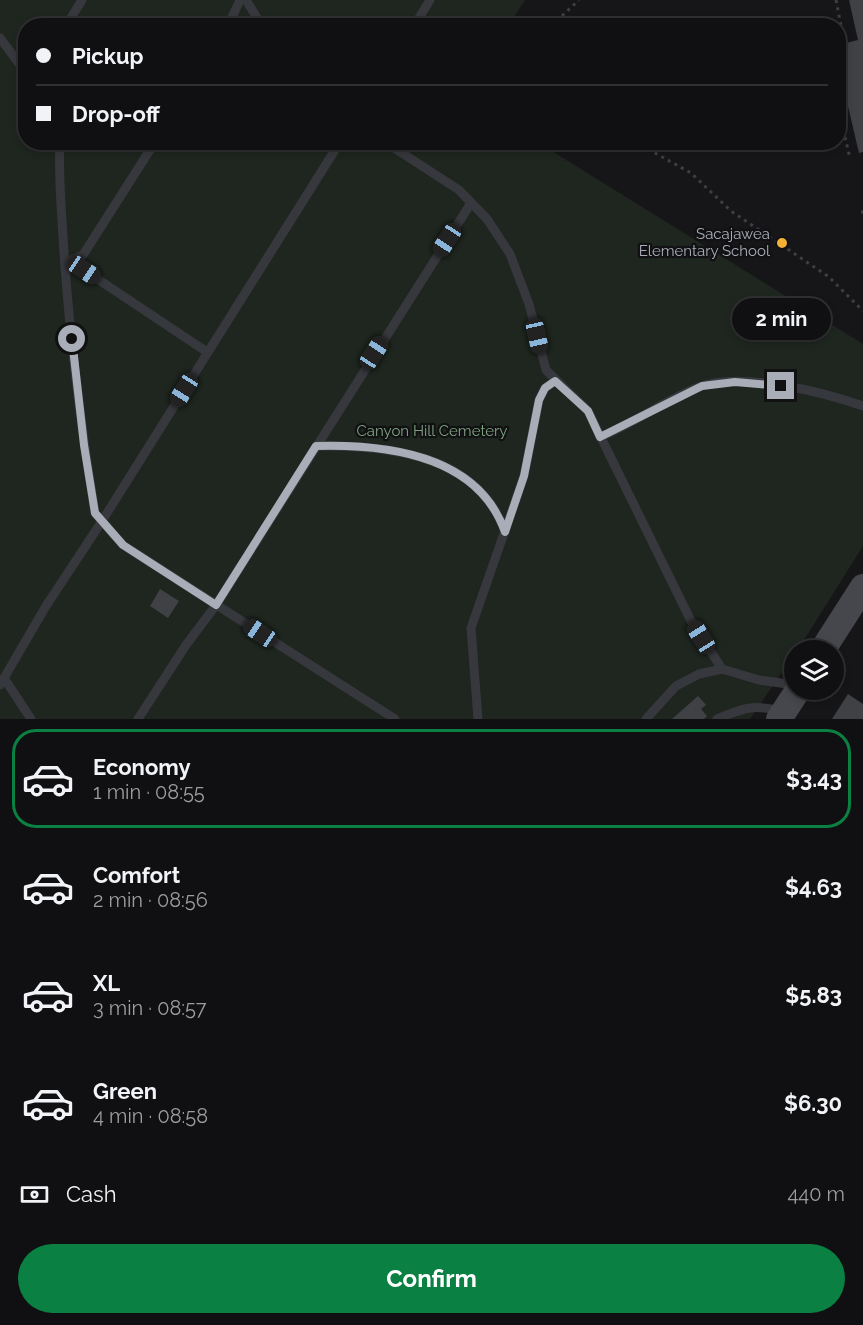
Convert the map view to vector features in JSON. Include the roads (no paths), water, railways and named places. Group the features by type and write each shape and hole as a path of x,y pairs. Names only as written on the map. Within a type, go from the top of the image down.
{"street":[{"path":"829,640 863,587"},
{"path":"782,715 792,700"}],"lane":[{"path":"71,18 82,0"},
{"path":"232,18 240,0"},
{"path":"246,0 257,18"},
{"path":"419,18 430,0"},
{"path":"0,38 18,62"},
{"path":"60,150 65,262 84,445 95,513 123,545 395,719"},
{"path":"65,262 83,255 150,150"},
{"path":"31,719 2,682 46,606 102,521 335,150"},
{"path":"397,150 459,190 487,219 510,255 530,304 546,370 588,411 691,621 722,669"},
{"path":"138,719 186,645 216,605 471,203"},
{"path":"65,262 84,270 207,352"},
{"path":"478,719 471,628 524,476 539,400 545,388 555,381"},
{"path":"600,437 702,386 735,382 804,387 863,406"},
{"path":"316,446 384,449 425,456 459,475 479,491 498,513 505,532"},
{"path":"646,719 676,686 699,675 722,669 759,680 784,683"},
{"path":"717,719 741,709 760,705 782,715"}],"place":[{"name":"Sacajawea Elementary School","path":"782,243"}],"park label":[{"name":"Canyon Hill Cemetery","path":"432,431"}]}
